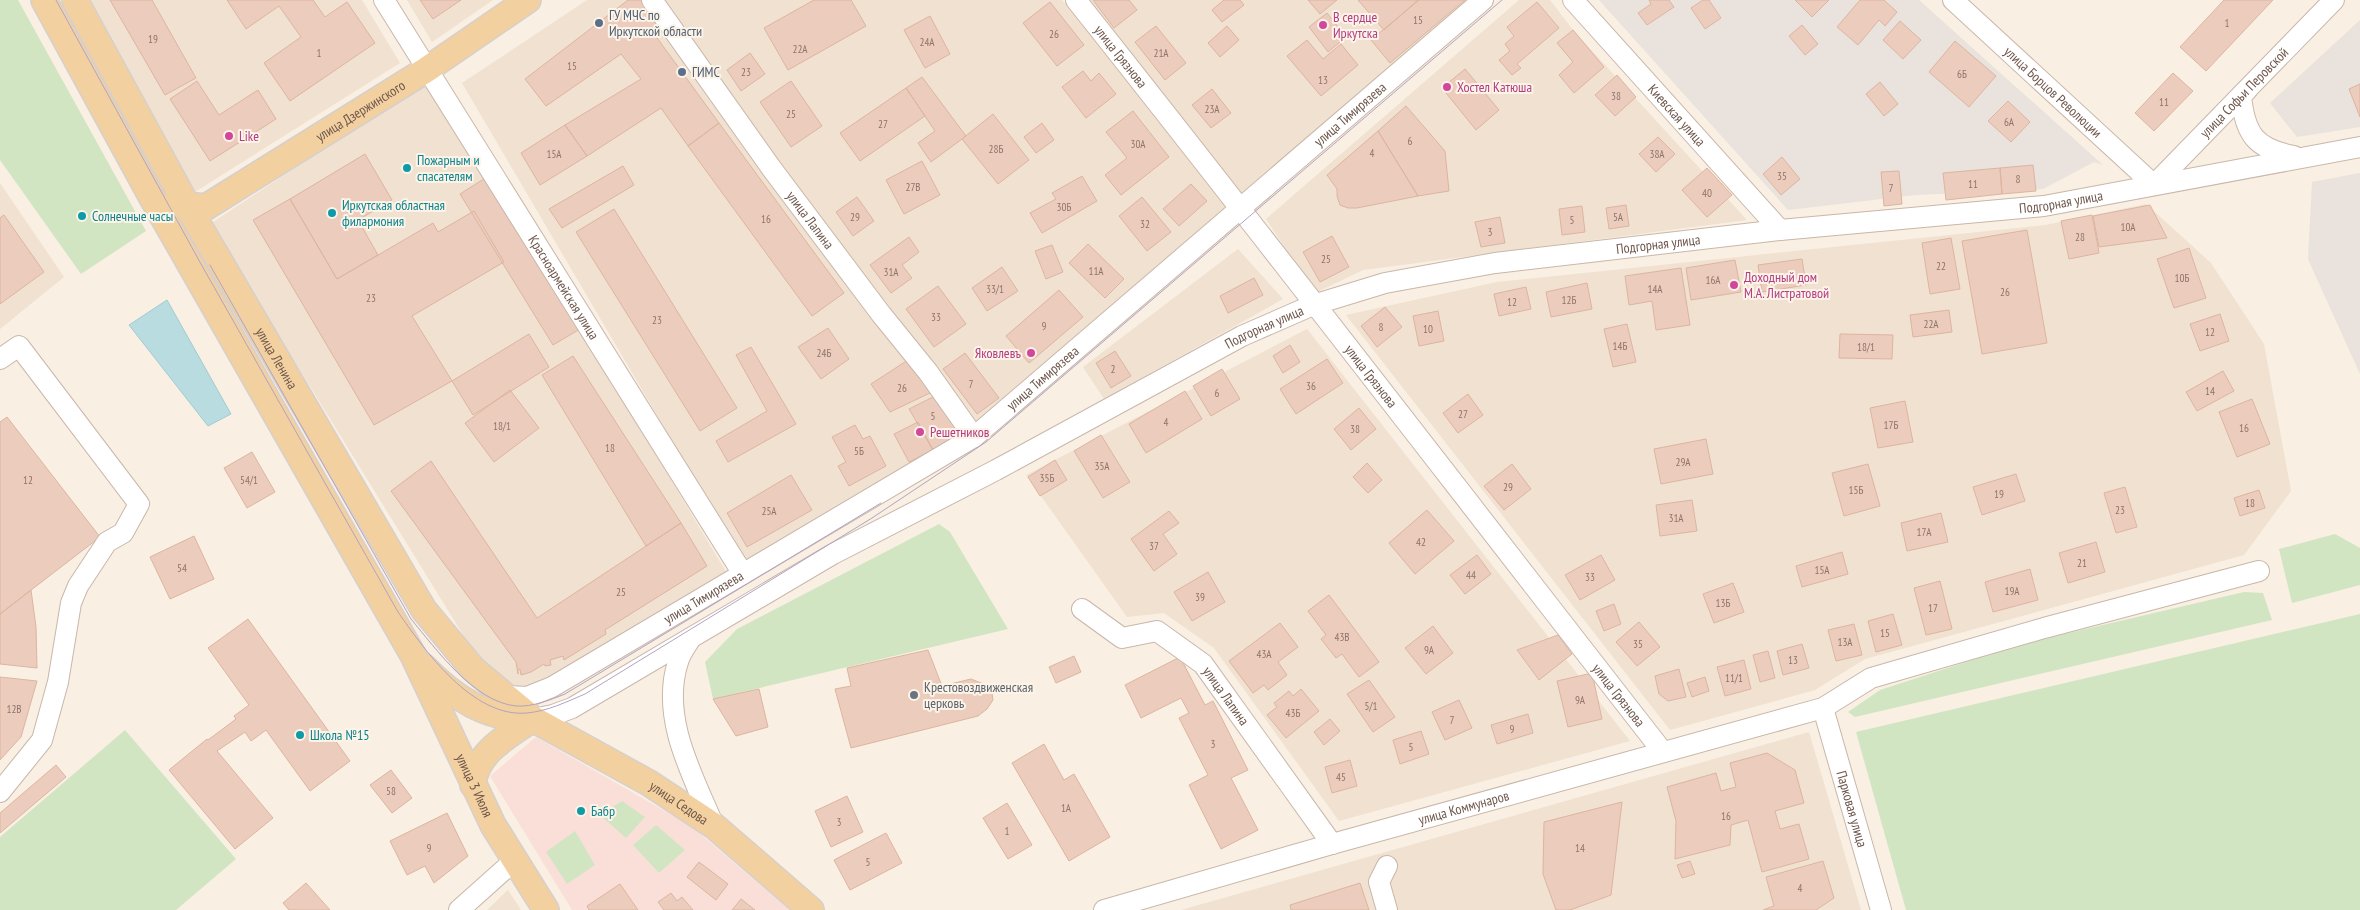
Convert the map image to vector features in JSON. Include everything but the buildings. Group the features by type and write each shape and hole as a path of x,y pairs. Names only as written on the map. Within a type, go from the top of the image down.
{"main road":[{"name":"улица Ленина","path":"44,0 151,196 413,655"},
{"name":"улица Ленина","path":"75,0 188,207 424,610 472,670 533,719"},
{"name":"улица Дзержинского","path":"188,207 206,207 426,70 528,0"},
{"path":"151,196 188,207"},
{"path":"413,655 451,692 474,705 491,714 508,718 533,719"},
{"name":"улица 3 Июля","path":"413,655 493,825 546,910"},
{"path":"473,785 476,769 481,761 501,741 533,719"},
{"name":"улица Седова","path":"533,719 649,783 714,826 811,910"}],"street":[{"name":"Красноармейская улица","path":"384,0 742,574"},
{"name":"улица Лапина","path":"652,0 784,184 873,303 928,372 974,437"},
{"name":"улица Грязнова","path":"1076,0 1242,208 1313,305 1662,752"},
{"name":"улица Тимирязева","path":"506,696 527,697 552,687 974,437 1483,0"},
{"name":"Киевская улица","path":"1573,0 1780,230"},
{"name":"улица Борцов Революции","path":"1953,0 2154,185"},
{"name":"улица Софьи Перовской","path":"2154,185 2334,0"},
{"path":"2247,90 2241,96 2242,105 2245,120 2254,139 2267,150 2302,158"},
{"name":"Подгорная улица","path":"996,470 1242,336 1313,305 1385,283 1495,262 1780,230 2044,206 2360,147"},
{"path":"0,359 18,346 139,504 123,533 107,542 78,586 71,604 58,682 42,740 0,792"},
{"name":"улица Тимирязева","path":"533,719 553,715 572,708 833,554 996,470"},
{"name":"улица Коммунаров","path":"1104,910 1332,844 1823,708 1870,678 2044,628 2259,571"},
{"name":"улица Лапина","path":"1082,609 1122,638 1157,631 1203,664 1332,844"},
{"path":"690,638 678,659 674,674 672,708 689,766 714,826"},
{"path":"533,719 552,687"},
{"name":"Парковая улица","path":"1823,708 1881,910"},
{"path":"459,910 515,860"},
{"path":"1387,866 1379,882 1387,910"}],"shaded area":[{"path":"91,0 362,0 400,63 195,192"},
{"path":"407,0 493,0 432,42"},
{"path":"587,0 649,0 969,435 745,565 462,83"},
{"path":"659,0 1062,0 1234,208 975,431"},
{"path":"1089,0 1470,0 1243,202"},
{"path":"1519,0 1550,0 1573,30 1747,220 1363,270 1315,293 1266,219"},
{"path":"1599,0 1919,0 2103,165 2094,162 2043,189 1915,195 1788,210"},
{"path":"2360,20 2360,127 2297,137 2270,103"},
{"path":"430,79 728,575 528,690 494,685 210,224"},
{"path":"2360,173 2360,374 2308,259 2312,182"},
{"path":"0,183 64,277 0,329"},
{"path":"2146,204 2211,263 2264,344 2291,491 2244,555 1865,659 1815,690 1670,730 1346,315 1497,282 2046,225"},
{"path":"1238,249 1283,299 1104,399 1083,367"},
{"path":"1307,329 1630,741 1339,821 1214,648 1164,613 1127,617 1026,475"},
{"path":"1809,732 1861,910 1181,910"},
{"path":"536,737 691,826 790,910 572,910 490,776"},
{"path":"508,890 521,910 487,910"}],"green space":[{"path":"0,0 18,0 146,231 81,274 0,160"},
{"path":"939,524 950,532 1008,629 713,699 705,662 737,629"},
{"path":"2335,534 2360,548 2360,585 2292,603 2279,549"},
{"path":"2244,592 2263,593 2272,620 1855,717 1848,712 1880,690 2021,644"},
{"path":"2360,614 2360,910 1906,910 1856,732"},
{"path":"125,730 236,859 176,910 0,910 0,837"},
{"path":"622,801 645,817 626,838 600,815"},
{"path":"656,825 685,850 659,873 633,845"},
{"path":"575,831 595,865 567,884 546,852"}],"water":[{"path":"167,300 231,414 208,426 129,325"}],"tram line":[{"path":"56,0 201,264 398,612 436,662 470,694 488,705 507,712 527,713 550,708 585,694 872,518 986,442 1502,0"},
{"path":"210,265 411,619 457,672 485,695 500,702 516,706 529,705 541,703 565,694 881,503"}],"place":[{"name":"ГУ МЧС по Иркутской области","path":"599,23"},
{"name":"В сердце Иркутска","path":"1323,25"},
{"name":"ГИМС","path":"682,72"},
{"name":"Хостел Катюша","path":"1447,87"},
{"name":"Like","path":"229,136"},
{"name":"Пожарным и спасателям","path":"407,168"},
{"name":"Иркутская областная филармония","path":"332,213"},
{"name":"Солнечные часы","path":"82,216"},
{"name":"Доходный дом М.А. Листратовой","path":"1734,285"},
{"name":"Яковлевъ","path":"1031,353"},
{"name":"Решетников","path":"920,432"},
{"name":"Крестовоздвиженская церковь","path":"914,695"},
{"name":"Школа №15","path":"300,735"},
{"name":"Бабр","path":"581,811"}]}
